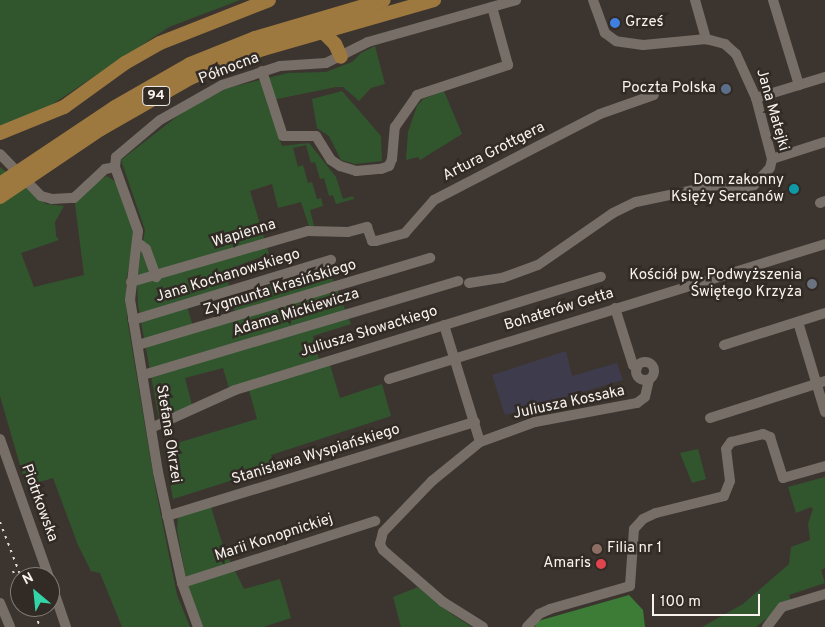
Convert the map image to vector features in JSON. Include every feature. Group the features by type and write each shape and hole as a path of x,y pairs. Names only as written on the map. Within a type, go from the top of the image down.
{"main road":[{"path":"0,133 64,107 124,63 160,43 269,0"},
{"path":"341,12 361,0"},
{"name":"94","path":"0,197 163,78 210,55 341,12 384,0"},
{"name":"94","path":"0,184 98,124 190,78 262,49 434,0"},
{"path":"322,31 335,44 341,57"}],"street":[{"name":"Północna","path":"115,167 119,152 160,120 204,93 280,66 311,66 341,57 368,42 516,0"},
{"name":"Jana Matejki","path":"469,283 502,278 538,265 613,212 636,202 680,191 754,185 770,168 772,158 756,98 736,54 725,44 706,38 643,44 616,41 605,32 594,0"},
{"path":"695,0 706,38"},
{"path":"773,0 799,85"},
{"path":"262,71 283,136 316,136 331,160 340,166 356,171 381,169 389,166 392,159 395,127 417,95 508,65 492,7"},
{"path":"756,98 825,77"},
{"name":"Artura Grottgera","path":"367,227 372,241 376,242 404,233 434,200 600,114 654,95"},
{"path":"772,158 825,142"},
{"path":"0,154 41,196 52,199 74,198 105,169 115,167"},
{"name":"Stefana Okrzei","path":"115,167 138,231 138,243 131,282 133,320 167,516 182,583 198,627"},
{"name":"Wapienna","path":"131,282 156,277 301,232 322,230 348,232 367,227"},
{"name":"Stefana Okrzei","path":"138,243 146,249 156,277"},
{"name":"Bohaterów Getta","path":"389,379 825,244"},
{"name":"Zygmunta Krasińskiego","path":"138,345 430,258"},
{"name":"Jana Kochanowskiego","path":"133,320 331,260"},
{"name":"Juliusza Słowackiego","path":"151,428 235,390 601,277"},
{"name":"Adama Mickiewicza","path":"143,375 458,281"},
{"name":"Juliusza Kossaka","path":"483,627 443,602 383,550 380,537 388,525 432,481 480,442 535,422 637,403 645,397 649,379 654,370 650,364 643,363 637,368 633,365 615,308"},
{"path":"724,345 825,313"},
{"path":"798,322 821,383 825,412"},
{"path":"444,325 480,442"},
{"path":"710,418 821,383"},
{"name":"Stanisława Wyspiańskiego","path":"167,516 475,422"},
{"path":"527,627 539,614 550,609 630,586 634,529 643,519 656,513 724,496 730,481 726,445 763,434 770,437 784,478 825,466"},
{"name":"Piotrkowska","path":"0,439 46,567"},
{"name":"Marii Konopnickiej","path":"182,583 375,521"},
{"path":"767,627 782,607 825,594"},
{"path":"0,603 10,627"},
{"name":"Piotrkowska","path":"60,609 66,627"}],"shaded area":[{"path":"566,351 572,376 617,363 623,380 505,415 492,375"}],"green space":[{"path":"0,0 240,0 169,27 48,107 0,128"},
{"path":"375,46 385,84 371,88 359,101 343,87 336,87 277,99 268,106 282,146 309,143 336,177 343,199 353,196 354,199 336,204 333,195 329,196 324,178 320,179 315,162 311,163 306,145 293,148 298,167 303,165 308,183 312,182 317,199 321,198 323,206 310,210 314,226 309,226 301,202 278,208 272,184 250,191 269,254 226,270 230,292 187,306 193,327 235,312 231,297 294,280 298,289 332,277 351,324 313,336 321,367 330,365 340,398 382,384 391,416 271,455 274,467 173,499 164,447 257,419 249,390 231,395 223,368 185,378 194,413 161,430 138,305 137,277 145,230 121,160 188,108 228,88 288,73 326,72 352,62 361,53"},
{"path":"342,91 381,136 382,161 355,164 341,160 329,136 317,128 312,99"},
{"path":"444,91 462,134 420,160 418,157 406,160 408,132 417,106 423,99"},
{"path":"0,167 46,204 64,206 55,222 56,236 59,240 21,253 34,287 84,275 75,204 98,180 107,176 116,182 135,231 126,282 127,318 155,486 177,595 190,627 122,627 100,573 91,571 78,545 53,478 26,486 0,396"},
{"path":"698,449 706,479 692,483 680,453"},
{"path":"825,477 825,568 821,570 825,583 789,595 791,600 756,627 702,627 743,604 789,564 791,547 810,540 808,524 813,509 811,507 796,513 788,487"},
{"path":"211,507 224,549 244,589 280,579 291,618 263,627 203,627 188,589 177,530 178,517"},
{"path":"418,587 453,615 472,627 401,627 393,597"},
{"path":"629,595 643,610 645,627 535,627 538,621"}],"railway":[{"path":"0,522 17,567"},
{"path":"36,617 40,627"}],"place":[{"name":"Grześ","path":"615,23"},
{"name":"Poczta Polska","path":"726,89"},
{"name":"Dom zakonny Księży Sercanów","path":"794,189"},
{"name":"Kościół pw. Podwyższenia Świętego Krzyża","path":"812,284"},
{"name":"Filia nr 1","path":"597,549"},
{"name":"Amaris","path":"601,564"}]}
